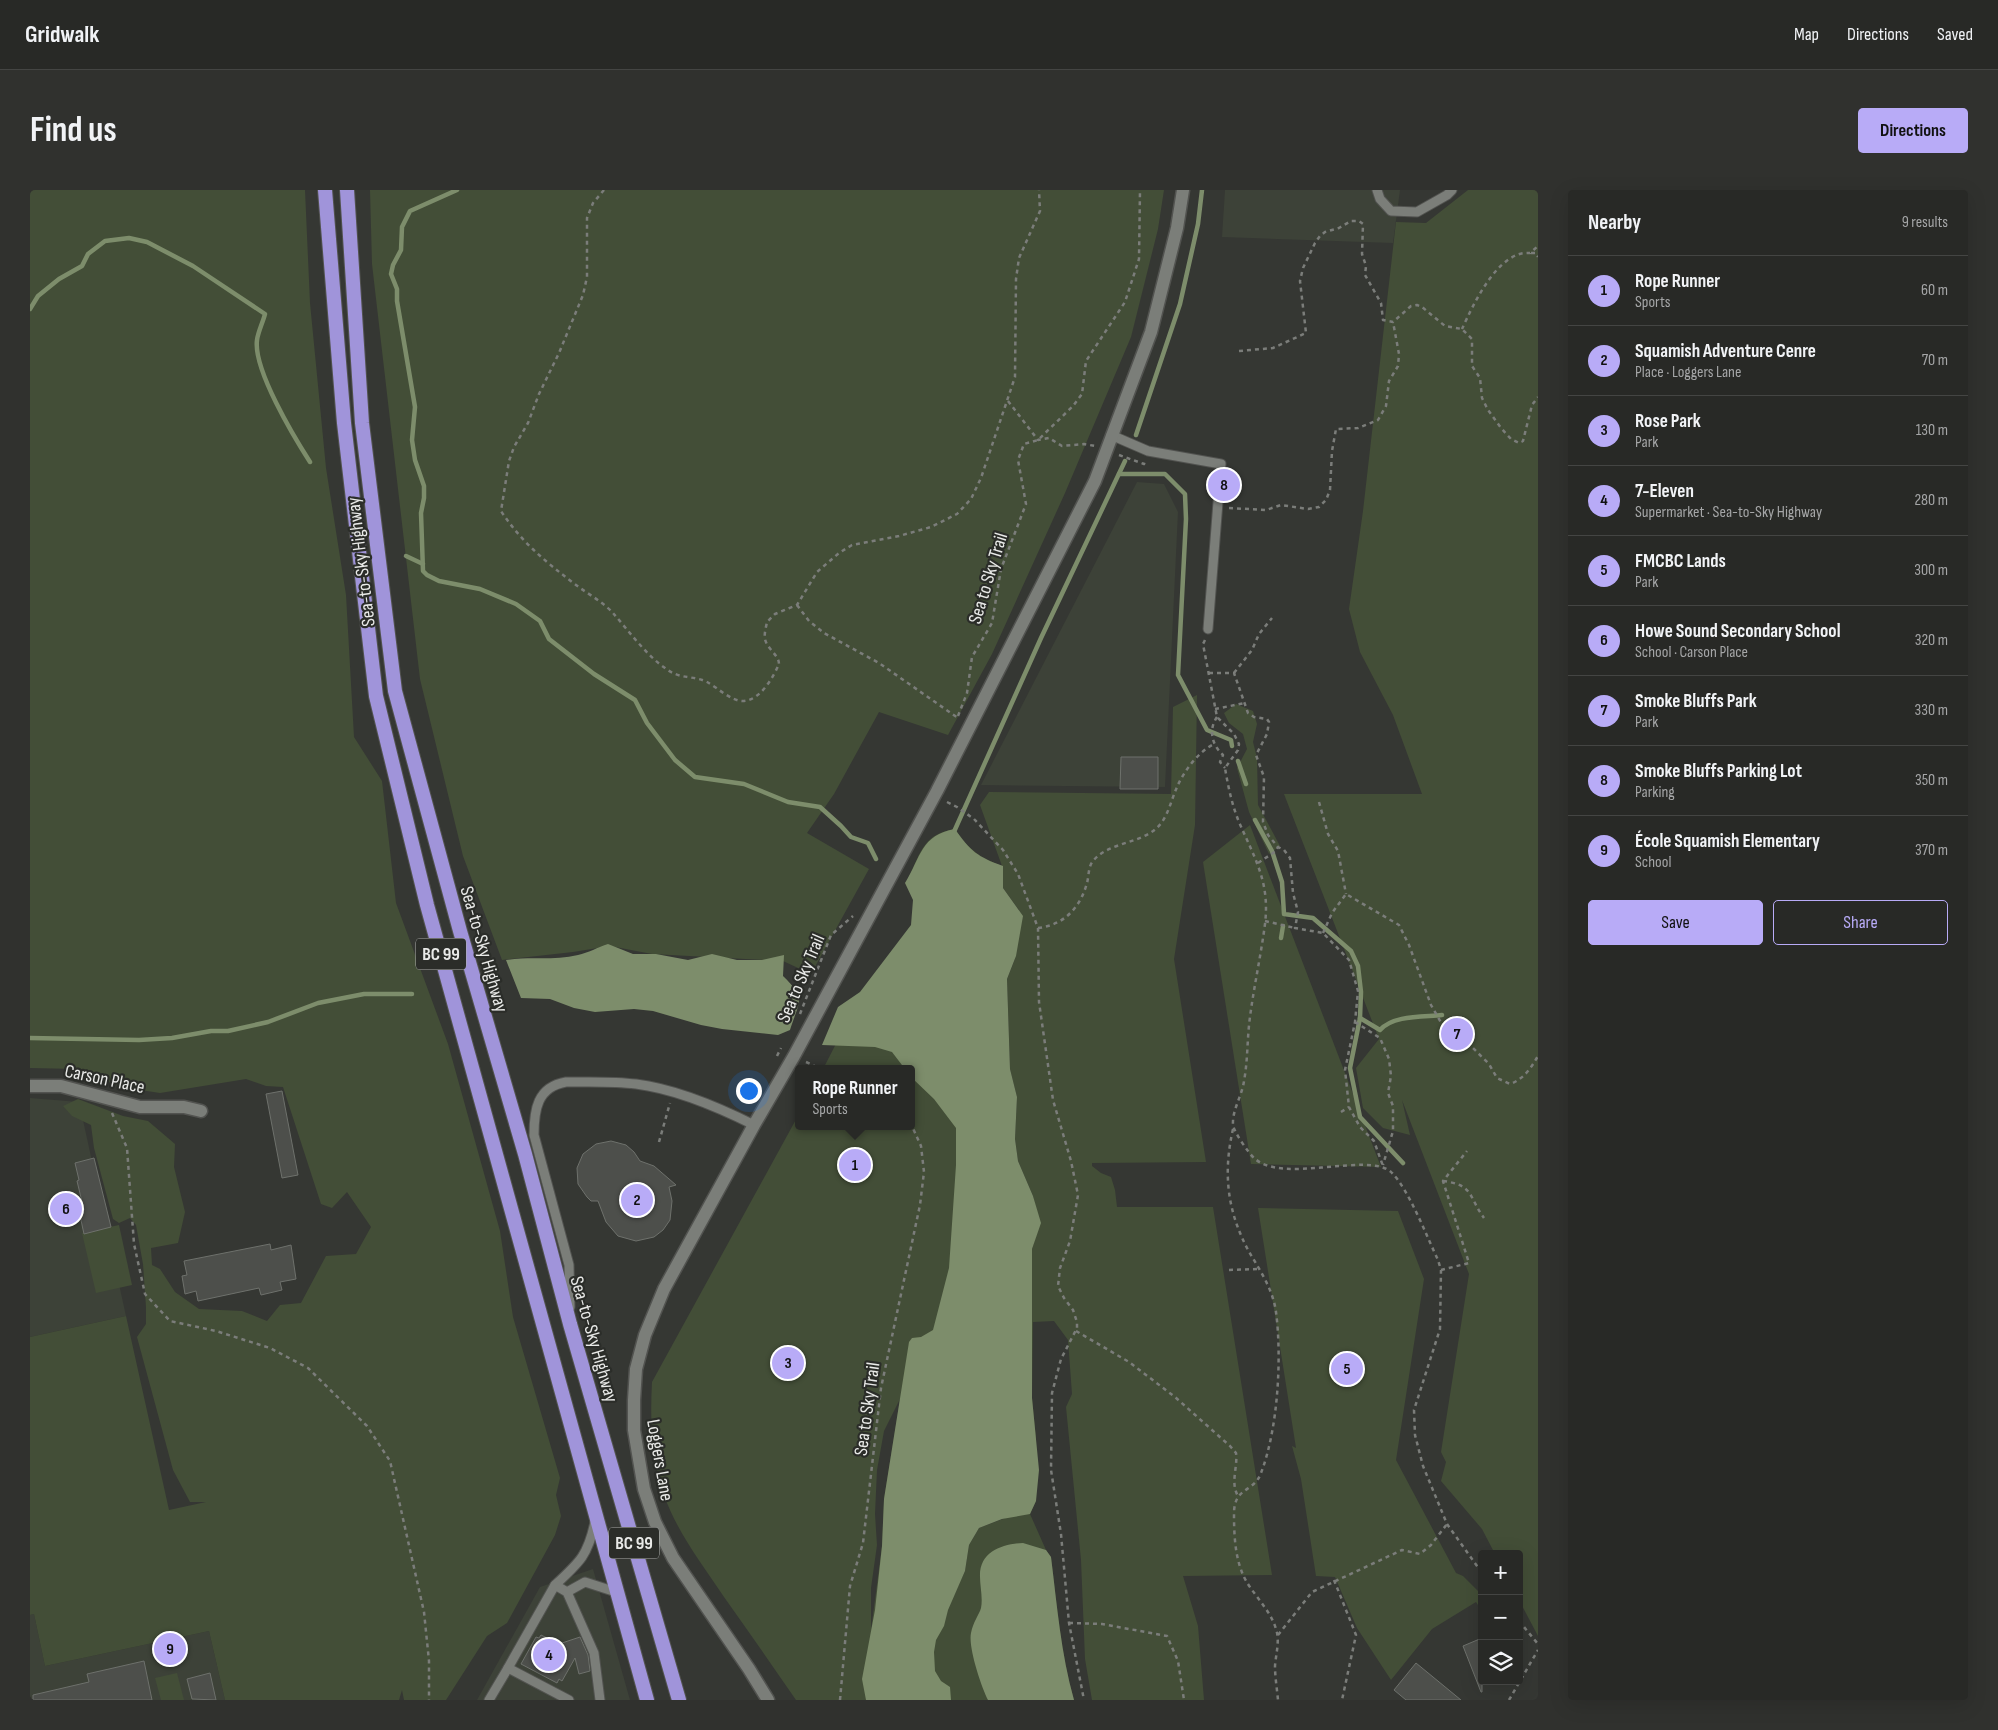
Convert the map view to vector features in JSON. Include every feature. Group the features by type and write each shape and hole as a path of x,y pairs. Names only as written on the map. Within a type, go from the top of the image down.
{"highway":[{"name":"Sea-to-Sky Highway","path":"325,190 344,422 376,696 427,905 646,1700"},
{"name":"Sea-to-Sky Highway","path":"347,190 362,423 395,691 460,931 525,1154 570,1324 679,1700"}],"street":[{"name":"Loggers Lane","path":"768,1700 750,1669 674,1558 655,1522 644,1489 634,1430 636,1369 644,1335 664,1289 794,1056 934,796 1095,481 1151,332 1177,228 1183,190"},
{"name":"Carson Place","path":"30,1086 61,1086 104,1099 140,1107 184,1108 201,1111"}],"lane":[{"path":"1377,190 1380,198 1391,211 1417,212 1452,190"},
{"path":"1111,435 1148,451 1221,464 1208,629"},
{"path":"570,1324 569,1265 534,1135 534,1114 538,1103 550,1088 566,1082 638,1084 674,1092 737,1116 754,1125"},
{"path":"493,1699 508,1668 555,1585 577,1565 591,1544 596,1519"},
{"path":"567,1592 584,1582 616,1592"},
{"path":"555,1585 567,1592 594,1653 600,1700"},
{"path":"508,1668 569,1700"}],"path":[{"path":"604,190 593,203 587,218 587,277 583,295 528,423 514,447 509,461 501,511 512,528 543,561 561,572 612,612 624,628 664,668 678,676 699,678 740,702 753,699 760,693 780,661 765,640 767,622 775,614 797,605 817,572 825,564 852,545 923,530 957,514 971,499 981,478 1015,378 1016,279 1019,258 1040,211 1040,190"},
{"name":"Sea to Sky Trail","path":"954,726 967,693 972,656 992,623 1001,569 1026,504 1018,460 1024,444 1038,440 1073,406 1082,394 1086,360 1125,302 1138,259 1140,190"},
{"path":"1239,351 1274,348 1306,333 1300,281 1304,268 1320,236 1325,232 1339,228 1351,220 1359,221 1363,224 1362,254 1366,266 1366,275 1381,303 1383,320 1393,322"},
{"path":"1530,253 1538,246"},
{"path":"1462,329 1479,292 1505,261 1522,252 1536,253 1538,257"},
{"path":"1393,322 1411,306 1417,305 1445,326 1462,329 1472,339 1472,366 1480,378 1482,398 1488,410 1511,439 1519,443 1523,441 1532,405 1538,397"},
{"path":"1218,508 1266,510 1281,505 1308,509 1319,507 1323,503 1330,490 1332,451 1336,429 1358,428 1378,420 1386,406 1389,381 1398,366 1399,354 1393,322"},
{"path":"1008,400 1038,440 1050,438 1062,446 1084,444 1098,446"},
{"path":"797,605 809,621 824,633 879,663 958,718"},
{"path":"1234,673 1252,650 1259,634 1272,618"},
{"path":"1208,629 1203,644 1217,717 1212,728 1213,743 1222,755 1220,762 1225,768 1227,783 1239,821 1260,862 1265,891 1265,921 1250,1017 1244,1082 1235,1111 1227,1164 1231,1206 1242,1235 1274,1300 1276,1311 1278,1350 1277,1393 1266,1460 1257,1480 1238,1496 1234,1505 1234,1516 1237,1557 1245,1578 1272,1618 1278,1635 1275,1675 1278,1700"},
{"path":"1209,673 1234,673"},
{"path":"1234,673 1248,713 1254,717 1268,719 1269,722 1267,734 1256,755 1264,777 1263,822 1277,849"},
{"path":"1216,709 1244,704"},
{"path":"1217,717 1234,734 1239,744 1238,750 1225,768"},
{"path":"1038,928 1050,927 1062,922 1073,912 1088,883 1093,861 1102,853 1141,837 1155,829 1162,822 1186,770 1213,743"},
{"path":"934,796 957,807 974,819 1003,850 1018,874 1038,928 1039,1002 1053,1100 1072,1161 1078,1195 1070,1241 1060,1268 1058,1286 1077,1322 1076,1331 1061,1359 1052,1393 1051,1470 1061,1534 1069,1623 1084,1700"},
{"path":"1320,802 1328,834 1338,851 1346,894 1332,913 1323,933"},
{"path":"1260,862 1277,849 1284,850 1290,858 1293,893 1298,912 1295,928"},
{"path":"1346,894 1399,925 1409,945 1432,1005 1443,1026 1458,1043 1473,1048 1489,1064 1497,1078 1510,1084 1520,1080 1531,1068 1538,1056"},
{"name":"Sea to Sky Trail","path":"799,1017 830,935 852,917 857,910"},
{"path":"1265,921 1323,933 1349,960 1358,990 1355,1022 1345,1070 1350,1106 1360,1127 1374,1141 1383,1166"},
{"path":"1355,1022 1380,1038 1389,1058 1391,1076 1388,1093 1393,1106 1393,1131 1383,1166"},
{"name":"Sea to Sky Trail","path":"786,1041 781,1048 788,1052"},
{"path":"800,1059 813,1065"},
{"path":"658,1142 674,1092"},
{"path":"104,1099 114,1116 127,1148 134,1244 145,1294 170,1321 216,1331 270,1348 308,1368 367,1426 390,1461 424,1612 429,1661 429,1700"},
{"path":"1342,1112 1350,1106"},
{"path":"1233,1127 1254,1158 1261,1163 1276,1167 1297,1168 1356,1165 1383,1166 1392,1172 1402,1184 1441,1270 1440,1329 1421,1383 1413,1421 1415,1435 1423,1466 1447,1524 1478,1567"},
{"name":"Sea to Sky Trail","path":"840,1700 850,1586 864,1535 881,1388 920,1205 924,1172 921,1146 914,1130"},
{"path":"1443,1181 1467,1151"},
{"path":"1441,1270 1469,1263 1443,1181"},
{"path":"1443,1181 1459,1183 1468,1190 1484,1218"},
{"path":"1468,1190 1473,1189"},
{"path":"1230,1270 1260,1269"},
{"path":"1076,1331 1129,1362 1175,1397 1230,1446 1236,1453 1234,1485 1238,1496"},
{"path":"1278,1635 1312,1592 1334,1580 1402,1550 1420,1554 1431,1545 1447,1524"},
{"path":"1334,1580 1356,1636 1342,1700"},
{"path":"1069,1623 1102,1624 1167,1636 1178,1661 1184,1700"},
{"path":"1523,1626 1538,1644"},
{"path":"1509,1700 1538,1650"}],"shaded area":[{"path":"30,190 305,190 310,303 326,468 346,595 354,737 382,781 396,903 448,1044 500,1231 513,1317 560,1478 556,1495 561,1516 555,1535 507,1623 487,1636 446,1700 404,1700 402,1690 399,1700 225,1700 209,1631 45,1666 34,1614 30,1615 30,1337 126,1316 169,1510 206,1502 190,1502 173,1470 137,1337 146,1324 146,1307 143,1264 136,1225 130,1218 119,1223 113,1219 94,1148 91,1125 72,1116 63,1106 78,1099 123,1116 148,1121 175,1144 174,1167 185,1212 178,1243 151,1248 152,1265 160,1269 175,1292 199,1309 242,1311 267,1321 280,1305 301,1303 326,1256 356,1254 371,1227 347,1192 332,1208 321,1204 283,1087 266,1086 246,1079 160,1093 121,1087 77,1069 30,1068"},
{"path":"370,190 1164,190 1158,229 1131,337 1065,493 992,654 948,735 879,712 834,794 807,833 869,869 811,974 783,961 652,954 610,946 502,960 463,856 420,679 372,264"},
{"path":"1225,190 1400,190 1393,243 1222,237"},
{"path":"1468,190 1538,190 1538,1636 1523,1608 1523,1550 1493,1550 1482,1529 1441,1481 1446,1462 1441,1452 1469,1274 1402,1100 1410,1135 1383,1128 1363,1108 1356,1068 1379,1039 1284,794 1422,794 1393,715 1360,652 1349,609 1363,511 1396,222 1426,223"},
{"path":"1137,482 1164,484 1178,512 1165,787 981,785"},
{"path":"1197,695 1195,825 1174,959 1206,1162 1092,1163 1092,1166 1101,1173 1111,1177 1117,1207 1213,1207 1272,1575 1183,1576 1198,1626 1204,1700 1092,1700 1085,1659 1081,1560 1066,1407 1072,1394 1068,1340 1054,1321 1033,1322 1032,1398 1036,1438 1036,1501 1030,1514 1051,1557 1057,1611 1074,1700 914,1700 915,1679 965,1571 969,1545 979,1528 1008,1517 1031,1286 1032,1249 1040,1223 1033,1196 1018,1161 1015,1139 1017,1097 1010,1069 1007,979 1015,959 1019,910 1003,888 909,877 925,845 936,835 955,829 975,852 1002,866 980,805 989,792 1171,794 1173,707"},
{"path":"1236,704 1253,711 1257,724 1253,742 1257,758 1258,805 1280,846 1269,854 1249,812 1237,768 1247,749 1243,734 1229,723 1224,713"},
{"path":"1250,825 1381,1167 1251,1164 1203,862"},
{"path":"955,829 965,843 975,852 987,860 1003,866 1003,888 1023,916 1016,956 1007,979 1010,1069 1017,1097 1015,1139 1018,1161 1033,1196 1041,1223 1032,1249 1032,1398 1039,1470 1036,1501 1030,1514 1002,1519 979,1528 969,1545 965,1571 948,1610 944,1626 936,1640 934,1652 935,1671 941,1681 950,1687 951,1700 866,1700 862,1679 875,1610 882,1546 884,1499 909,1342 912,1338 921,1337 933,1330 949,1268 956,1165 956,1128 934,1099 915,1081 915,1065 902,1065 892,1052 875,1047 822,1045 838,1007 860,992 911,925 913,900 905,883 928,842 944,832"},
{"path":"608,944 633,954 656,954 688,960 712,954 737,960 762,960 784,955 783,976 795,990 799,1001 790,1030 778,1035 722,1029 653,1011 634,1009 595,1012 574,1008 550,999 521,998 506,960 569,957 586,953"},
{"path":"839,1038 899,1050 912,1065 825,1065"},
{"path":"915,1069 967,1131 895,1700 796,1700 699,1560 669,1509 656,1467 654,1453 651,1425 652,1382 795,1121 795,1130 915,1130","holes":["900,1399 884,1499 882,1546 871,1630 871,1588 877,1545 875,1514 877,1470 884,1431"]},
{"path":"30,1098 79,1102 126,1316 30,1337"},
{"path":"1258,1208 1398,1211 1424,1279 1396,1460 1456,1573 1463,1576 1478,1591 1478,1605 1476,1602 1432,1629 1391,1680 1357,1628 1335,1577 1316,1576 1301,1479 1292,1446 1296,1448"},
{"path":"119,1225 132,1285 96,1293 82,1233"},
{"path":"1023,1543 1046,1550 1051,1557 1057,1611 1074,1700 988,1700 979,1676 971,1647 971,1633 981,1608 980,1577 983,1561 993,1551 1007,1545"},
{"path":"593,1569 630,1700 477,1700 540,1587"},
{"path":"34,1614 45,1666 209,1631 225,1700 30,1700 30,1615"},
{"path":"177,1673 184,1700 161,1700 155,1678"}],"building":[{"path":"1121,757 1158,757 1158,789 1120,789"},
{"path":"282,1091 298,1175 282,1178 266,1094"},
{"path":"611,1141 626,1145 640,1161 654,1166 676,1185 669,1187 672,1201 670,1220 663,1230 654,1237 636,1241 618,1236 606,1222 598,1201 591,1201 578,1184 577,1168 583,1154 596,1144"},
{"path":"94,1158 111,1227 84,1234 79,1211 84,1210 75,1163"},
{"path":"270,1244 271,1250 291,1245 296,1279 280,1282 282,1290 261,1295 259,1288 198,1301 196,1291 185,1294 182,1276 187,1275 184,1261"},
{"path":"541,1635 559,1644 580,1637 588,1655 590,1671 579,1674 575,1658 562,1681 559,1679 557,1683 521,1664 536,1637 539,1638"},
{"path":"1478,1640 1478,1684 1463,1646"},
{"path":"144,1661 152,1700 33,1700 33,1695 89,1682 87,1674"},
{"path":"1416,1663 1461,1700 1406,1700 1394,1690"},
{"path":"210,1673 216,1700 192,1699 187,1679"},
{"path":"1478,1685 1482,1685 1481,1692"}],"waterway":[{"path":"457,190 410,211 402,227 401,250 393,265 391,274 397,289 397,301 415,407 412,440 415,460 424,486 421,513 423,571 439,581 480,589 516,604 540,621 549,639 594,674 635,700 647,723 675,760 695,777 744,784 788,802 820,807 851,837 868,843 876,859"},
{"path":"1136,435 1180,304 1198,224 1202,190"},
{"path":"30,309 38,296 59,279 82,266 88,254 105,241 129,238 147,242 193,266 265,314 257,340 257,353 261,368 276,402 310,462"},
{"path":"953,834 1041,638 1125,461"},
{"path":"1119,474 1165,474 1185,494 1186,519 1178,675 1207,730 1231,740 1232,746"},
{"path":"406,556 423,564"},
{"path":"1238,761 1246,784"},
{"path":"1255,820 1272,851 1282,882 1284,914 1313,918 1351,951 1358,966 1361,992 1360,1018 1350,1068 1360,1117 1403,1163"},
{"path":"1281,938 1283,926"},
{"path":"30,1038 139,1040 172,1038 211,1031 228,1031 268,1022 318,1003 364,994 412,994"},
{"path":"1360,1018 1380,1030 1400,1019 1442,1015"}],"place":[{"name":"Smoke Bluffs Parking Lot","path":"1224,485"},
{"name":"Smoke Bluffs Park","path":"1457,1034"},
{"name":"Rope Runner","path":"855,1165"},
{"name":"Squamish Adventure Cenre","path":"637,1200"},
{"name":"Howe Sound Secondary School","path":"66,1209"},
{"name":"Rose Park","path":"788,1363"},
{"name":"FMCBC Lands","path":"1347,1369"},
{"name":"École Squamish Elementary","path":"170,1649"},
{"name":"7-Eleven","path":"549,1655"}]}
